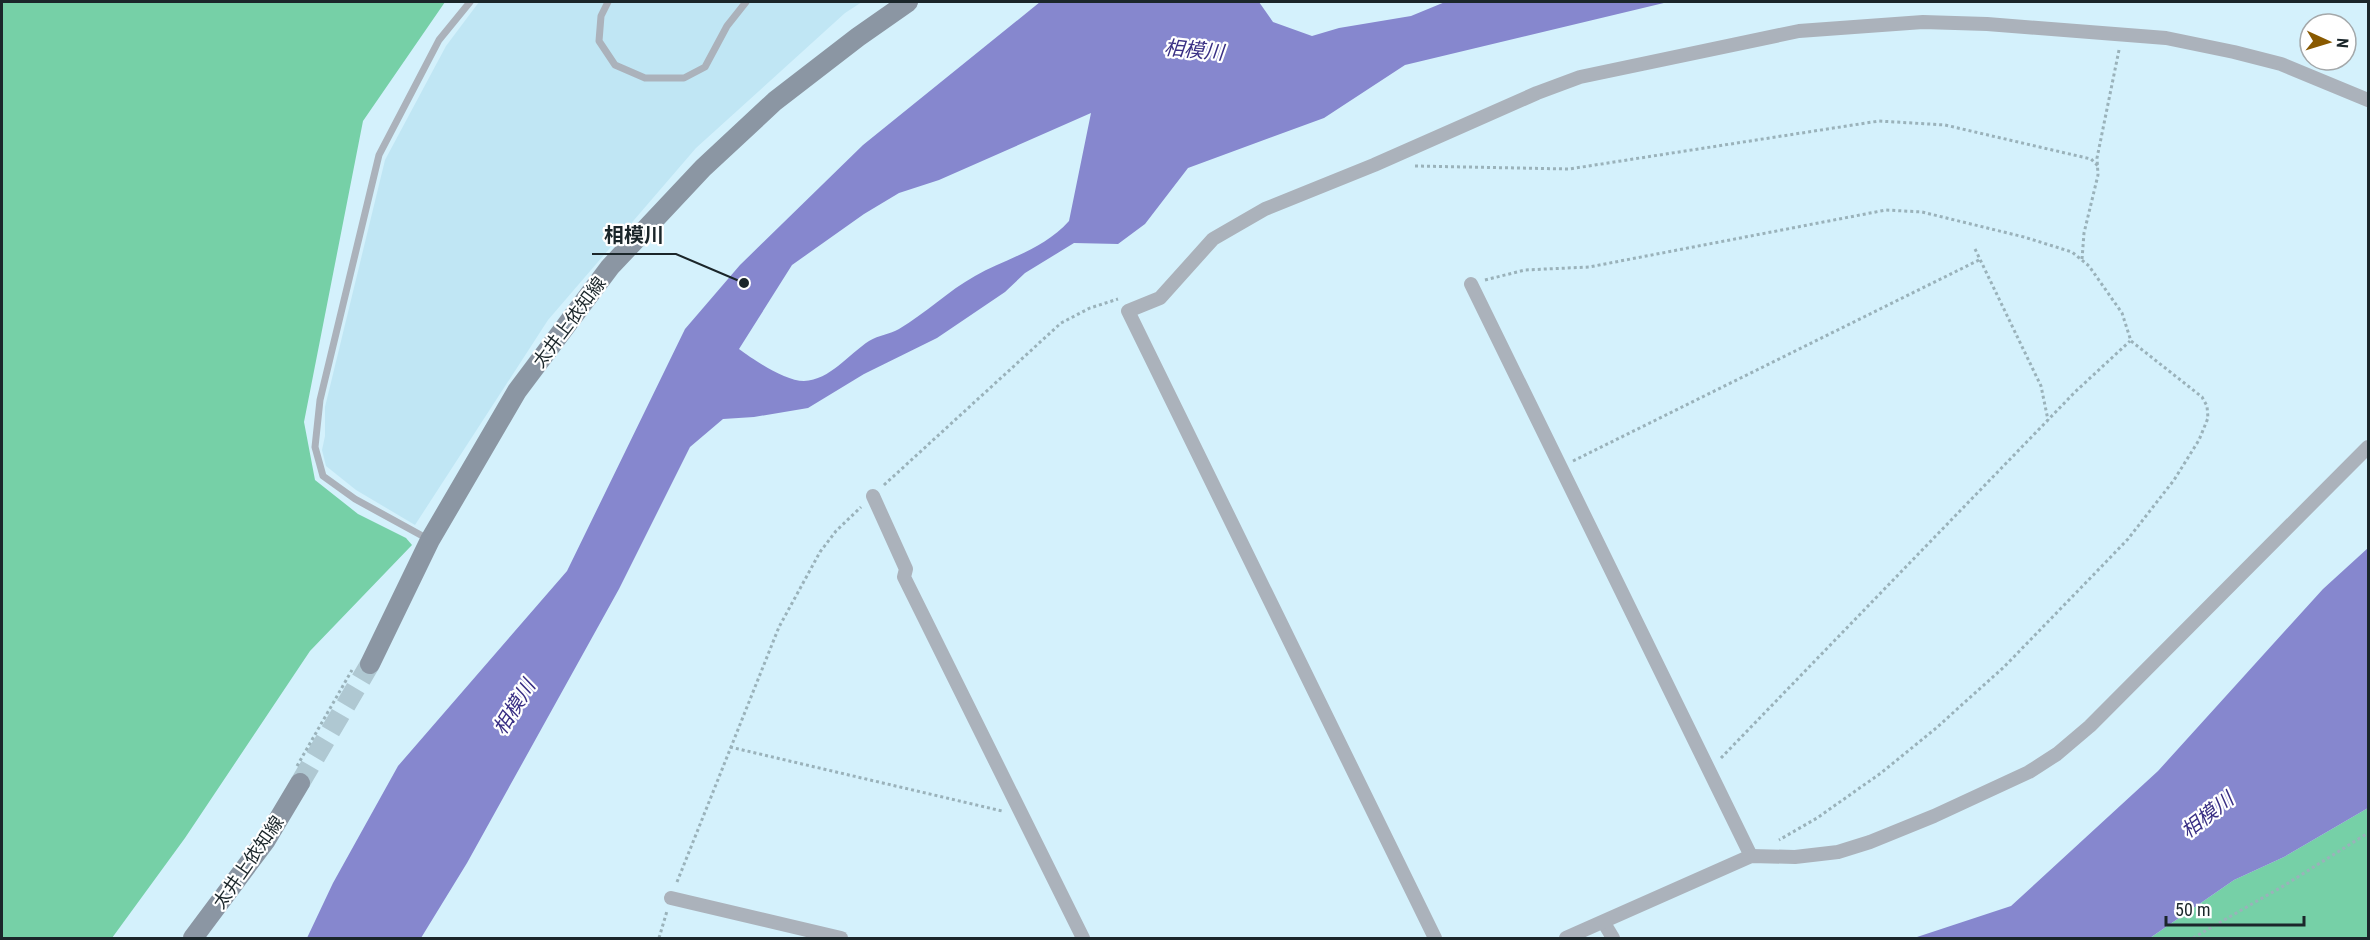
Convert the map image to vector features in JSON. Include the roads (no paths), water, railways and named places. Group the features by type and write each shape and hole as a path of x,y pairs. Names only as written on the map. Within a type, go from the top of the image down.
{"main road":[{"name":"太井上依知線","path":"362,666 430,540 517,391 610,267 695,176 775,101 858,36 908,2"},
{"name":"太井上依知線","path":"193,939 266,840 296,778"}],"street":[{"path":"1435,939 1128,311 1160,298 1213,239 1265,209 1374,165 1452,128 1580,77 1799,31 1835,27 1944,23 2166,38 2281,64 2368,100"},
{"path":"1471,284 1751,856"},
{"path":"1566,939 1751,856 1795,857 1838,852 1870,842 1934,816 2029,772 2057,753 2116,700 2368,447"},
{"path":"873,495 906,569 904,576 1083,939"},
{"path":"671,897 841,939"},
{"path":"1604,923 1612,939"}],"lane":[{"path":"430,540 355,499 322,476 315,447 320,400 379,155 439,40 470,2"},
{"path":"608,2 601,16 599,41 615,65 645,78 684,78 705,67 727,26 746,2"}],"water":[{"path":"1040,2 1259,2 1273,22 1312,36 1339,28 1411,16 1445,2 1668,2 1405,65 1324,118 1188,168 1145,224 1118,244 1074,243 1025,273 1005,292 937,338 864,374 808,408 754,417 723,419 690,447 619,589 467,863 421,938 307,938 333,883 398,766 567,571 685,329 740,265 863,145","holes":["1091,113 1069,221 1048,239 965,282 899,329 869,341 839,366 813,380 788,378 739,349 792,265 864,214 899,193 939,180"]},
{"path":"2368,548 2368,808 2284,857 2234,880 2150,938 1914,938 2011,906 2158,771 2323,589"}],"tunnel":[{"path":"300,783 370,664"}],"place":[{"name":"相模川","path":"744,283"}]}
